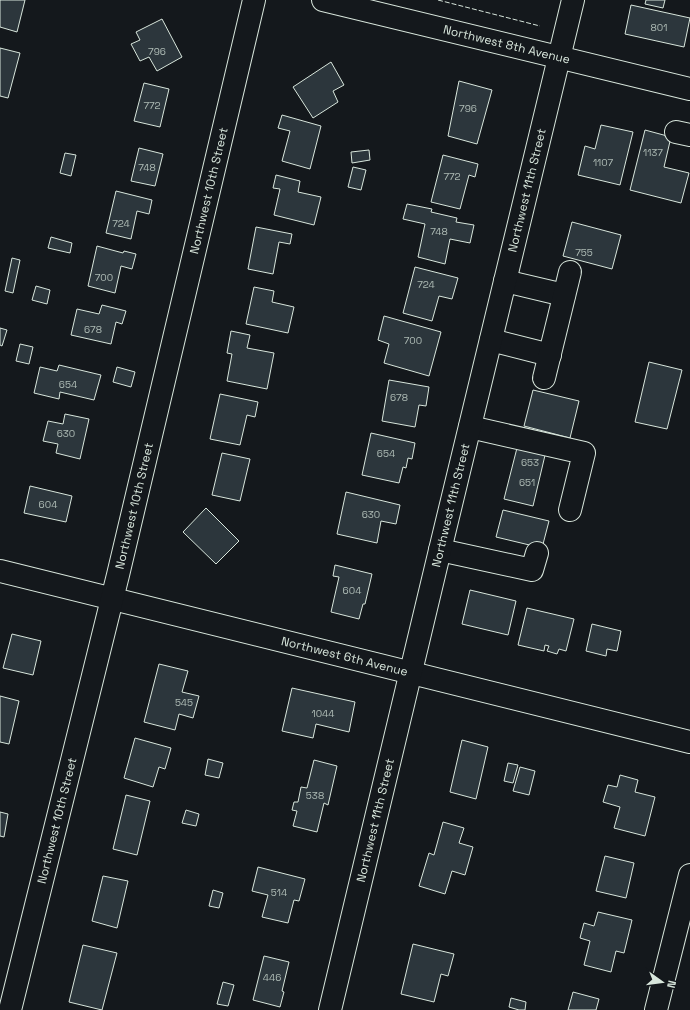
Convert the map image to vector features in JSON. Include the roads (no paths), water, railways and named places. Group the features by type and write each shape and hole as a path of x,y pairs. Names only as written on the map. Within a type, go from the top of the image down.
{"street":[{"name":"Northwest 10th Street","path":"10,1010 112,599 254,0"},
{"name":"Northwest 8th Avenue","path":"323,0 690,90"},
{"name":"Northwest 11th Street","path":"330,1010 410,672 573,0"},
{"path":"544,378 570,272"},
{"path":"505,281 564,295"},
{"path":"491,340 550,355"},
{"path":"470,427 584,453 570,510"},
{"path":"440,550 532,570 537,553"},
{"name":"Northwest 6th Avenue","path":"0,571 690,742"},
{"path":"656,1010 690,875"}]}
